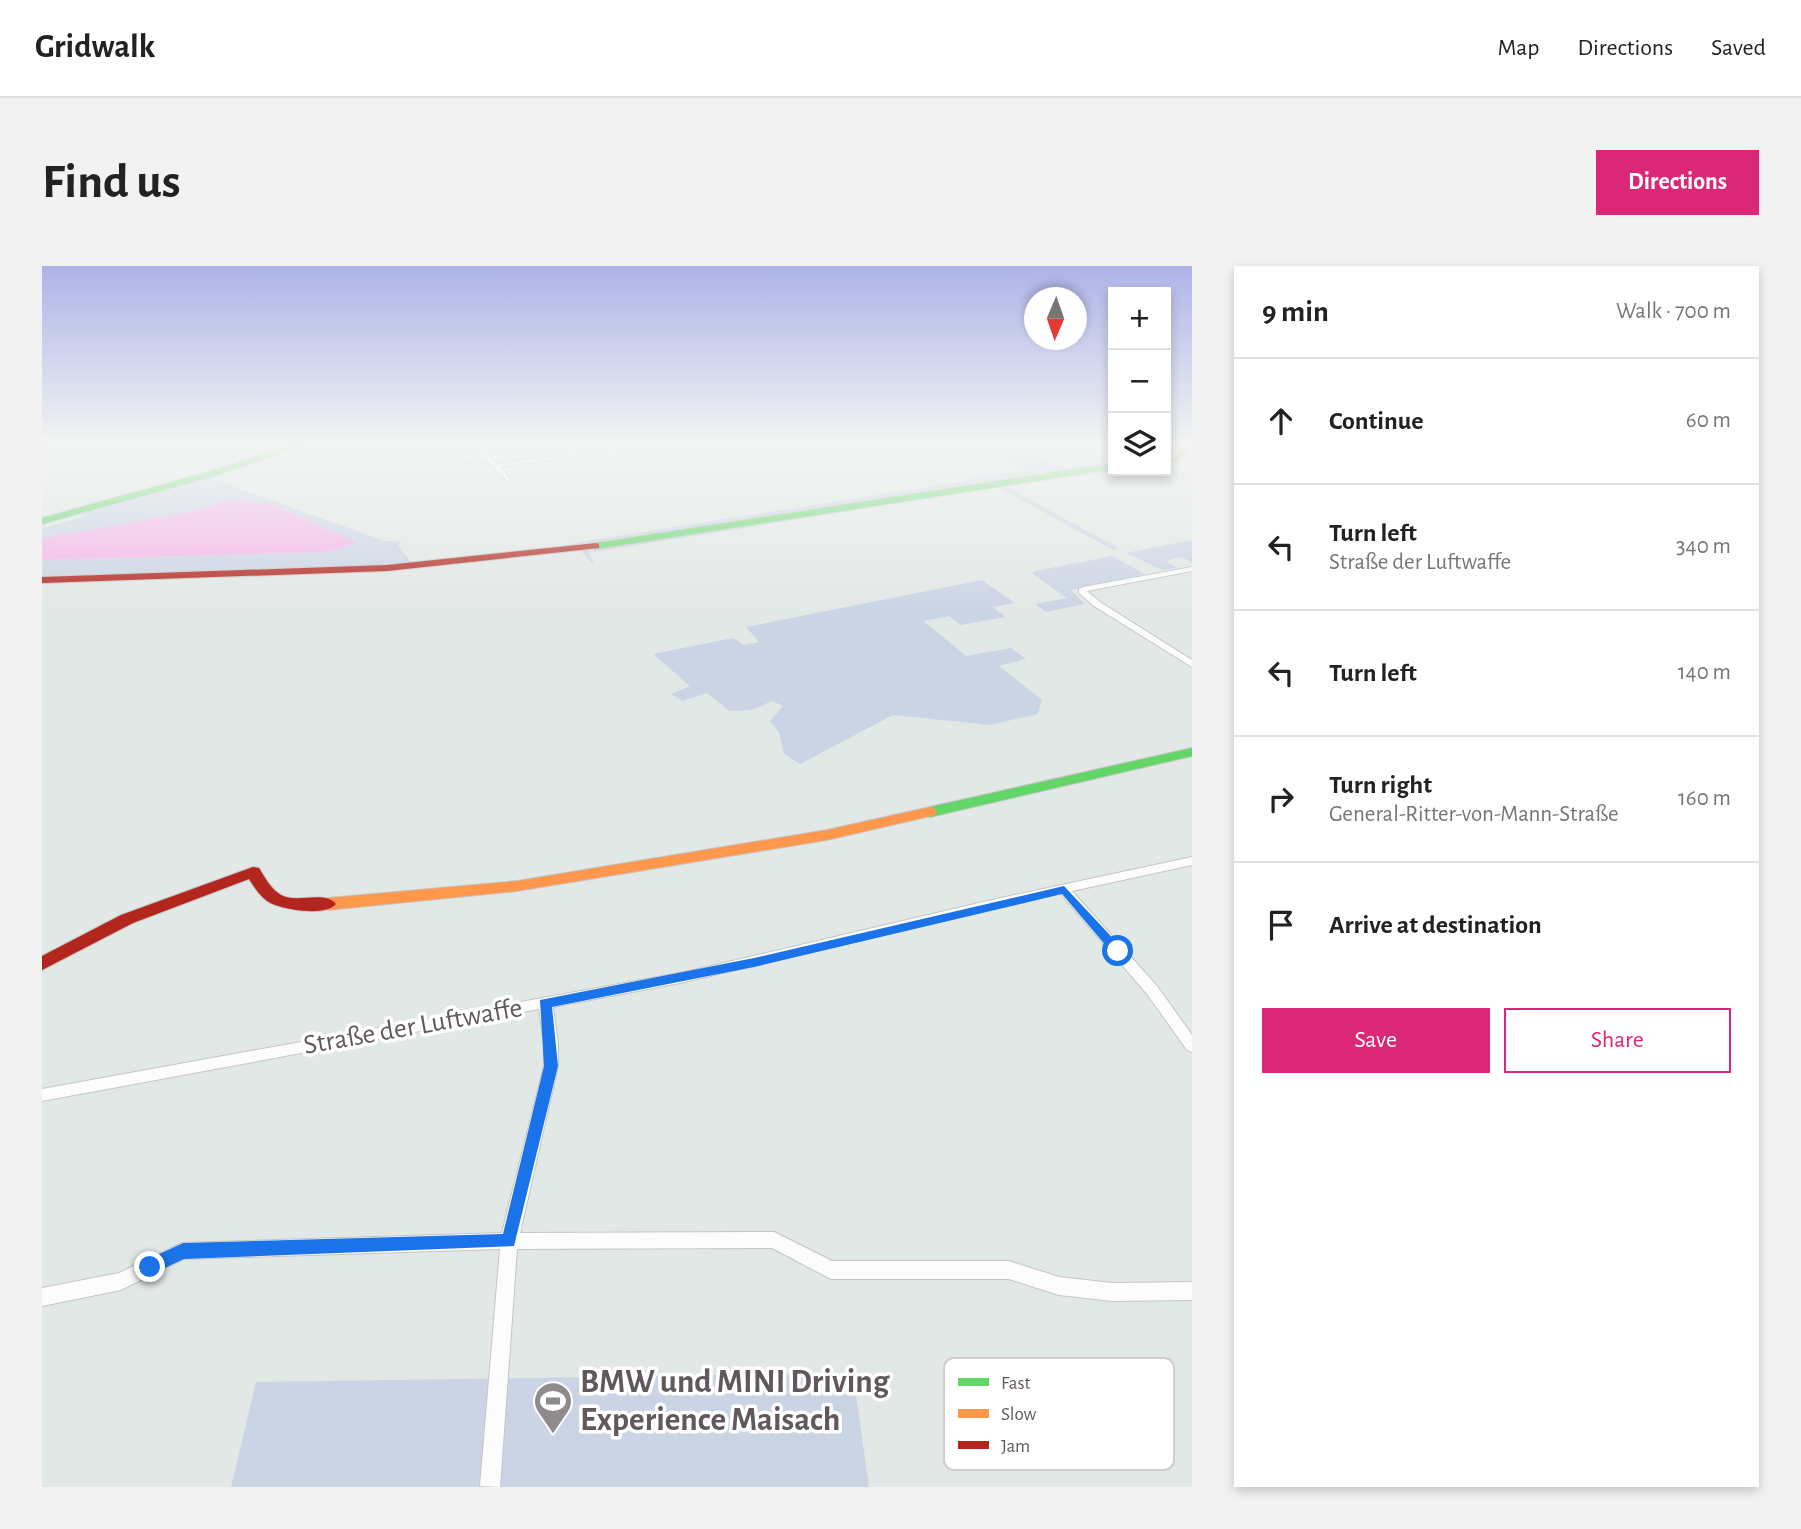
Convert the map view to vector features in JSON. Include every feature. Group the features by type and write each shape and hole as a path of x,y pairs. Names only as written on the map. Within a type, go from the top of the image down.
{"main road":[{"path":"42,521 121,499"},
{"path":"42,580 285,574 500,558 626,542 883,499"},
{"path":"42,964 127,919 253,872 265,894 290,905 341,904 517,886 827,835 1192,752"}],"street":[{"path":"1192,569 1083,589 1083,593 1097,604 1192,664"},
{"name":"Straße der Luftwaffe","path":"42,1095 754,962 1192,861"},
{"path":"1064,890 1152,990 1192,1046"},
{"path":"490,1486 509,1241 551,1066 551,1043 545,1003"},
{"path":"42,1297 121,1281 183,1251 509,1241 774,1240 831,1270 1009,1270 1059,1286 1112,1292 1192,1291"}],"shaded area":[{"path":"130,499 268,499 385,541 401,542 398,545 411,562 286,571 42,576 42,560 326,552 358,543 273,505 233,499 184,513 42,539 42,528 83,517 80,513"},
{"path":"233,499 273,505 358,543 326,552 42,560 42,539 184,513"},
{"path":"852,499 877,499 577,546 574,543"},
{"path":"908,499 924,499 589,553 595,566 580,550"},
{"path":"1020,499 1029,499 1120,549 1113,550"},
{"path":"1192,540 1192,563 1182,557 1166,561 1177,568 1162,570 1126,553"},
{"path":"1112,556 1145,574 1071,590 1085,604 1046,612 1035,604 1067,598 1030,572"},
{"path":"982,580 1015,603 993,607 1005,617 961,625 949,616 924,621 966,656 1011,648 1026,659 999,666 1042,700 1038,714 990,725 893,715 800,764 784,754 779,732 770,721 783,706 772,701 752,710 729,711 707,693 682,701 671,694 690,686 653,654 733,638 744,645 759,642 746,627"},
{"name":"BMW und MINI Driving Experience Maisach","path":"853,1373 869,1487 231,1487 256,1382"}],"traffic: fast":[{"path":"42,521 121,499"},
{"path":"596,546 900,499"},
{"path":"930,812 1192,752"}],"traffic: slow":[{"path":"328,904 517,886 827,835 930,812"}],"traffic: jam":[{"path":"42,580 387,568 596,546"},
{"path":"42,964 127,919 253,872 260,884 275,899 292,904 328,904"}],"place":[{"name":"BMW und MINI Driving Experience Maisach","path":"553,1435"}],"route":[{"path":"150,1267 183,1251 509,1241 523,1171 551,1066 551,1043 545,1003 754,962 996,903 1064,890 1118,951"}]}
